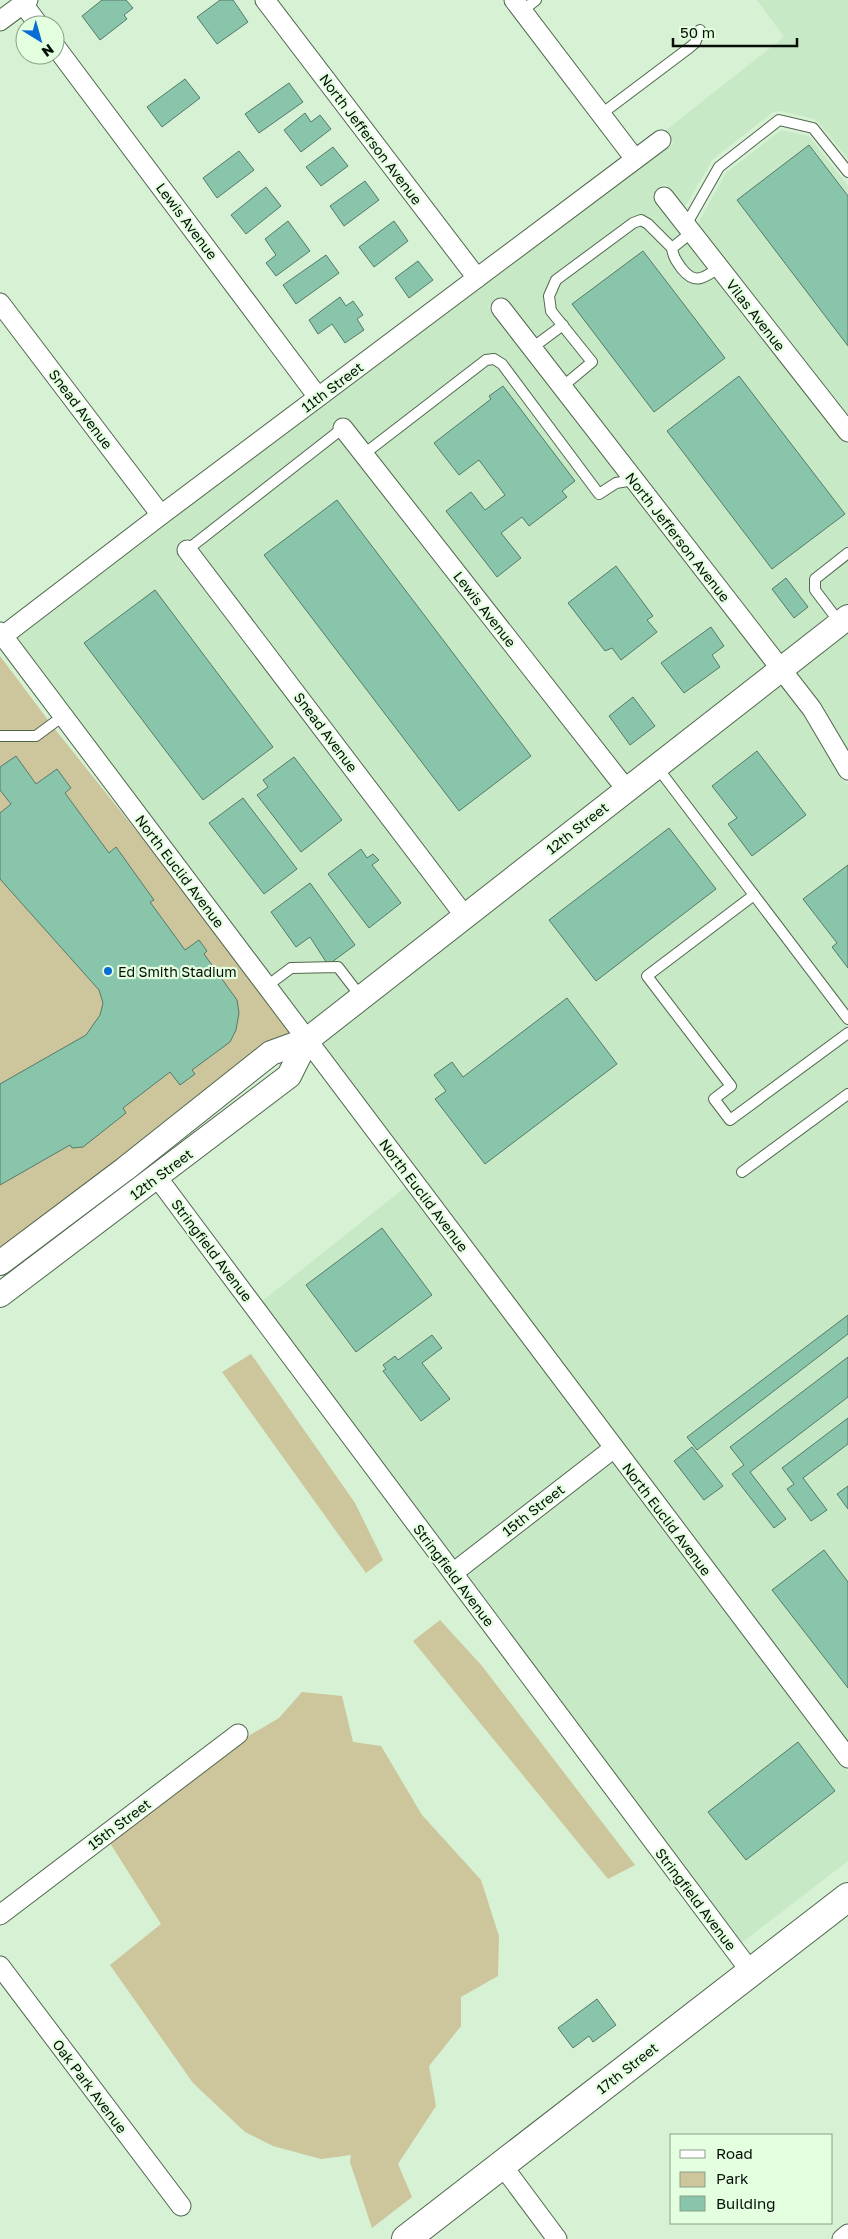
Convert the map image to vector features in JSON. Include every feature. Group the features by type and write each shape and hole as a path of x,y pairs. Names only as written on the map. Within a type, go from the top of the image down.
{"main road":[{"name":"17th Street","path":"406,2239 848,1897"}],"street":[{"name":"North Jefferson Avenue","path":"265,0 477,278"},
{"path":"0,21 26,2 33,15"},
{"path":"524,4 600,115 636,159"},
{"name":"Lewis Avenue","path":"65,59 318,398"},
{"name":"11th Street","path":"2,634 661,140"},
{"name":"Vilas Avenue","path":"664,197 848,432"},
{"name":"Snead Avenue","path":"0,302 161,515"},
{"name":"North Jefferson Avenue","path":"501,308 812,709 848,770"},
{"name":"Lewis Avenue","path":"343,428 626,789"},
{"name":"Snead Avenue","path":"187,550 464,915"},
{"name":"12th Street","path":"0,1263 125,1169 271,1053 307,1040 464,915 844,620"},
{"name":"North Euclid Avenue","path":"2,634 848,1758"},
{"name":"12th Street","path":"0,1295 289,1076 307,1040"},
{"name":"Stringfield Avenue","path":"157,1177 751,1972"},
{"name":"15th Street","path":"453,1573 614,1448"},
{"name":"15th Street","path":"0,1915 238,1734"},
{"name":"Oak Park Avenue","path":"0,1966 181,2206"},
{"path":"502,2165 557,2239"},
{"path":"842,2239 848,2234"}],"lane":[{"path":"600,115 695,43 700,30"},
{"path":"672,248 689,228 719,167 779,120 813,128 848,172"},
{"path":"562,387 592,362 551,310 549,296 556,280 641,220 648,224 672,248 673,256 689,277 703,278 719,268"},
{"path":"532,348 563,325"},
{"path":"364,454 486,360 494,359 502,364 599,494 616,483 633,480"},
{"path":"187,550 343,428"},
{"path":"844,620 815,590 815,579 848,553"},
{"path":"0,736 36,736 63,716"},
{"path":"657,766 848,1020"},
{"path":"754,895 647,976 731,1086 714,1098 730,1120 848,1033"},
{"path":"267,986 291,968 338,967 361,997"},
{"path":"742,1172 848,1094"}],"shaded area":[{"path":"757,0 848,0 848,159 814,119 780,111 773,112 713,159 684,208 665,184 652,195 675,225 674,227 680,231 848,446 848,605 782,656 501,296 488,307 768,667 627,776 344,415 331,426 613,787 465,903 188,537 175,547 451,913 308,1027 16,639 167,523 674,143 665,131 784,37"},
{"path":"781,130 809,136 848,186 848,418 697,225 726,173"},
{"path":"848,629 848,752 793,672"},
{"path":"780,682 805,714 848,786 848,1744 320,1042"},
{"path":"407,1186 601,1446 454,1560 261,1302"},
{"path":"613,1461 848,1772 848,1861 740,1944 465,1575"}],"green space":[{"name":"Ed Smith Stadium","path":"0,656 54,728 182,888 293,1035 0,1251"},
{"path":"251,1354 355,1503 383,1560 366,1573 222,1372"},
{"path":"440,1620 482,1666 635,1865 608,1879 413,1641"},
{"path":"302,1692 342,1696 353,1742 381,1746 422,1815 481,1880 499,1936 498,1976 461,1997 461,2026 429,2066 436,2106 398,2164 412,2197 372,2228 350,2162 351,2155 321,2159 273,2146 245,2132 193,2083 110,1965 161,1924 110,1843 250,1735 279,1718"}],"building":[{"path":"102,0 126,0 133,8 124,15 127,19 100,40 82,16"},
{"path":"220,0 233,0 248,22 217,44 197,17"},
{"path":"185,79 200,98 162,127 147,107"},
{"path":"289,83 303,102 259,133 245,114"},
{"path":"305,113 311,122 320,115 331,129 301,152 284,130"},
{"path":"809,145 848,196 848,346 737,200"},
{"path":"333,147 348,166 321,186 306,167"},
{"path":"239,151 254,170 217,198 203,178"},
{"path":"365,181 379,200 344,226 330,206"},
{"path":"266,187 281,206 246,234 231,215"},
{"path":"288,221 310,251 276,276 266,263 276,255 265,239"},
{"path":"394,221 408,241 374,267 359,247"},
{"path":"643,251 725,358 654,412 572,304"},
{"path":"326,255 339,273 296,304 283,285"},
{"path":"418,261 433,280 409,298 395,278"},
{"path":"340,297 346,306 353,301 363,315 357,319 364,330 345,343 332,324 318,334 309,320"},
{"path":"739,376 845,514 772,569 667,431"},
{"path":"503,386 575,481 562,491 567,497 529,526 522,517 501,533 521,558 497,577 446,511 471,492 485,510 505,495 479,460 459,475 434,443 491,399 489,396"},
{"path":"337,500 531,756 459,811 264,555"},
{"path":"616,566 653,616 647,620 657,632 621,660 612,648 605,651 568,603"},
{"path":"786,578 808,607 794,618 772,589"},
{"path":"155,590 273,747 203,800 84,643"},
{"path":"711,627 724,646 712,655 720,667 684,693 661,663"},
{"path":"633,697 655,726 630,745 609,716"},
{"path":"757,751 806,815 752,856 728,824 737,818 712,786"},
{"name":"Ed Smith Stadium","path":"16,756 36,784 57,769 71,788 65,793 109,853 116,847 154,900 150,902 185,950 199,940 207,951 204,954 237,1000 239,1013 236,1030 230,1042 192,1070 195,1074 180,1085 170,1072 123,1108 126,1113 83,1147 72,1148 70,1145 0,1185 0,1084 86,1035 100,1015 103,1003 99,990 0,879 0,813 11,804 0,790 0,767"},
{"path":"294,757 342,820 301,852 257,795 268,787 263,780"},
{"path":"243,798 297,869 264,894 209,823"},
{"path":"669,828 716,889 596,981 549,920"},
{"path":"361,849 367,858 373,854 379,860 372,865 401,903 369,928 328,874"},
{"path":"848,865 848,968 832,947 837,943 803,899"},
{"path":"310,883 355,945 328,965 310,937 296,947 271,912"},
{"path":"567,998 617,1064 485,1164 435,1099 446,1091 434,1075 452,1062 463,1077"},
{"path":"382,1228 432,1295 356,1352 306,1285"},
{"path":"848,1315 848,1334 697,1450 687,1437"},
{"path":"432,1335 442,1348 422,1363 450,1399 421,1421 383,1371 386,1369 383,1365 395,1356 398,1360"},
{"path":"848,1357 848,1397 750,1472 786,1519 774,1528 732,1474 744,1465 730,1447"},
{"path":"848,1418 848,1444 803,1478 827,1510 811,1521 787,1489 794,1484 782,1468"},
{"path":"692,1447 723,1486 704,1500 674,1461"},
{"path":"848,1486 848,1509 837,1494"},
{"path":"824,1550 848,1582 848,1688 772,1590"},
{"path":"798,1742 835,1791 746,1860 708,1812"},
{"path":"597,1999 616,2025 593,2042 589,2036 573,2048 558,2028"}],"place":[{"name":"Ed Smith Stadium","path":"108,971"}]}
